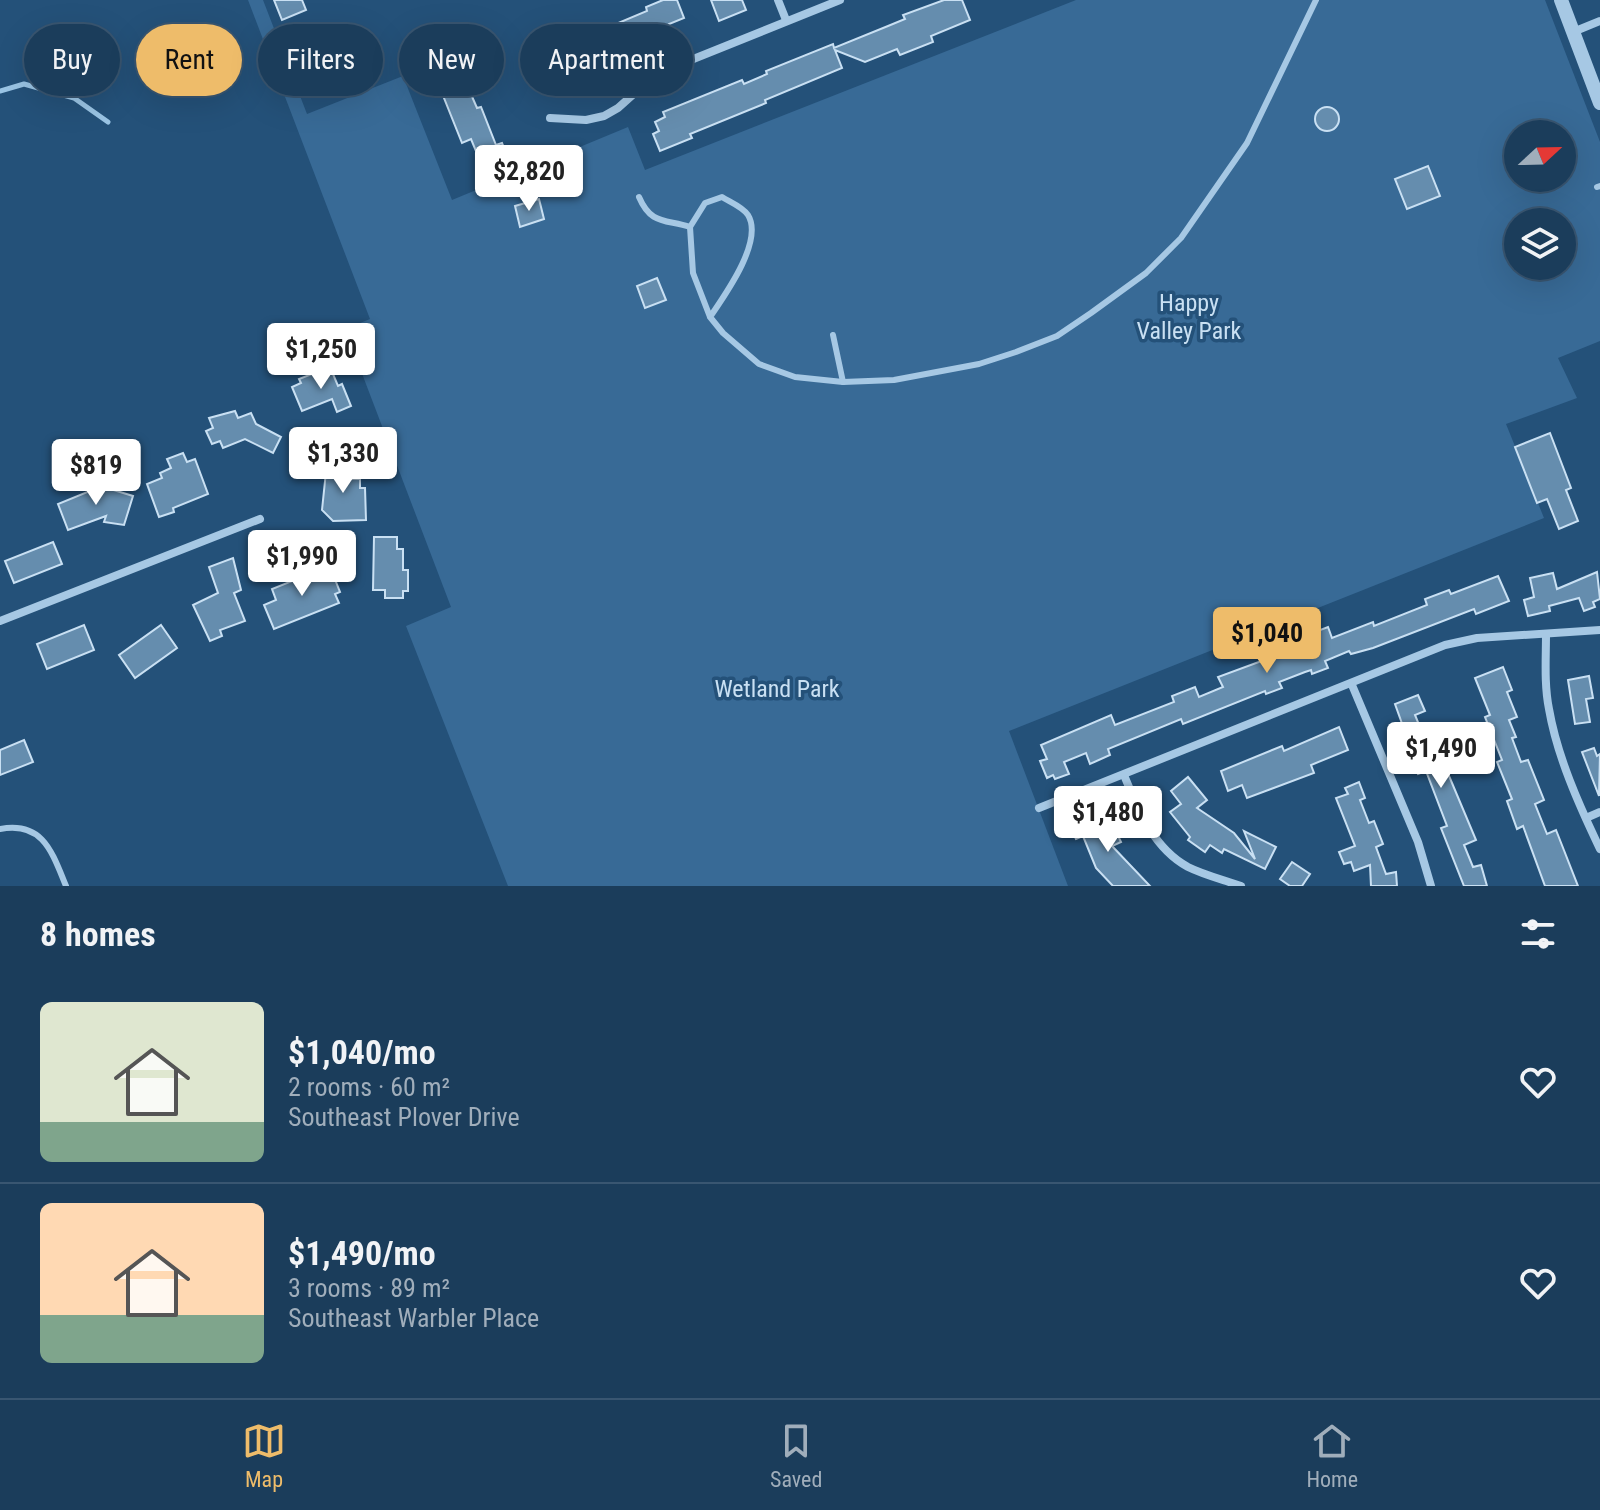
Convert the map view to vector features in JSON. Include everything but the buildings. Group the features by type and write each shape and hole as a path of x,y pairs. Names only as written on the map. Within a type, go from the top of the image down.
{"street":[{"path":"778,0 786,20"},
{"path":"550,118 586,120 604,116 618,108 656,74 840,0"},
{"path":"1561,0 1600,103"},
{"path":"1573,32 1600,21"},
{"path":"0,621 260,519"},
{"path":"1039,808 1352,685 1445,645 1477,638 1600,630"},
{"path":"1546,634 1545,676 1549,710 1563,760 1600,849"},
{"path":"1352,685 1418,842 1431,886"},
{"path":"1124,775 1141,816 1162,846 1186,866 1241,886"},
{"path":"1586,818 1600,812"}],"lane":[{"path":"710,317 736,277 753,227 747,212 722,197 705,203 690,227 693,273 710,317 723,333 759,364 795,377 843,382 894,380 979,364 1057,336 1146,273 1181,238 1247,143 1316,0"},
{"path":"639,197 655,219 690,227"},
{"path":"833,335 843,382"},
{"path":"0,829 26,828 42,837 66,886"}],"green space":[{"name":"Happy Valley Park","path":"248,0 263,0 272,24 258,26"},
{"name":"Happy Valley Park","path":"1076,0 1545,0 1600,142 1600,341 1558,358 1577,398 1506,424 1544,518 1009,731 1068,886 508,886 406,626 451,607 345,329 370,319 285,96 300,96 307,114 352,96 383,96 383,84 399,78 399,96 411,96 452,200 628,127 645,170"}],"waterway":[{"path":"0,91 24,84 74,98 108,122"}],"park label":[{"name":"Wetland Park","path":"777,689"}]}
